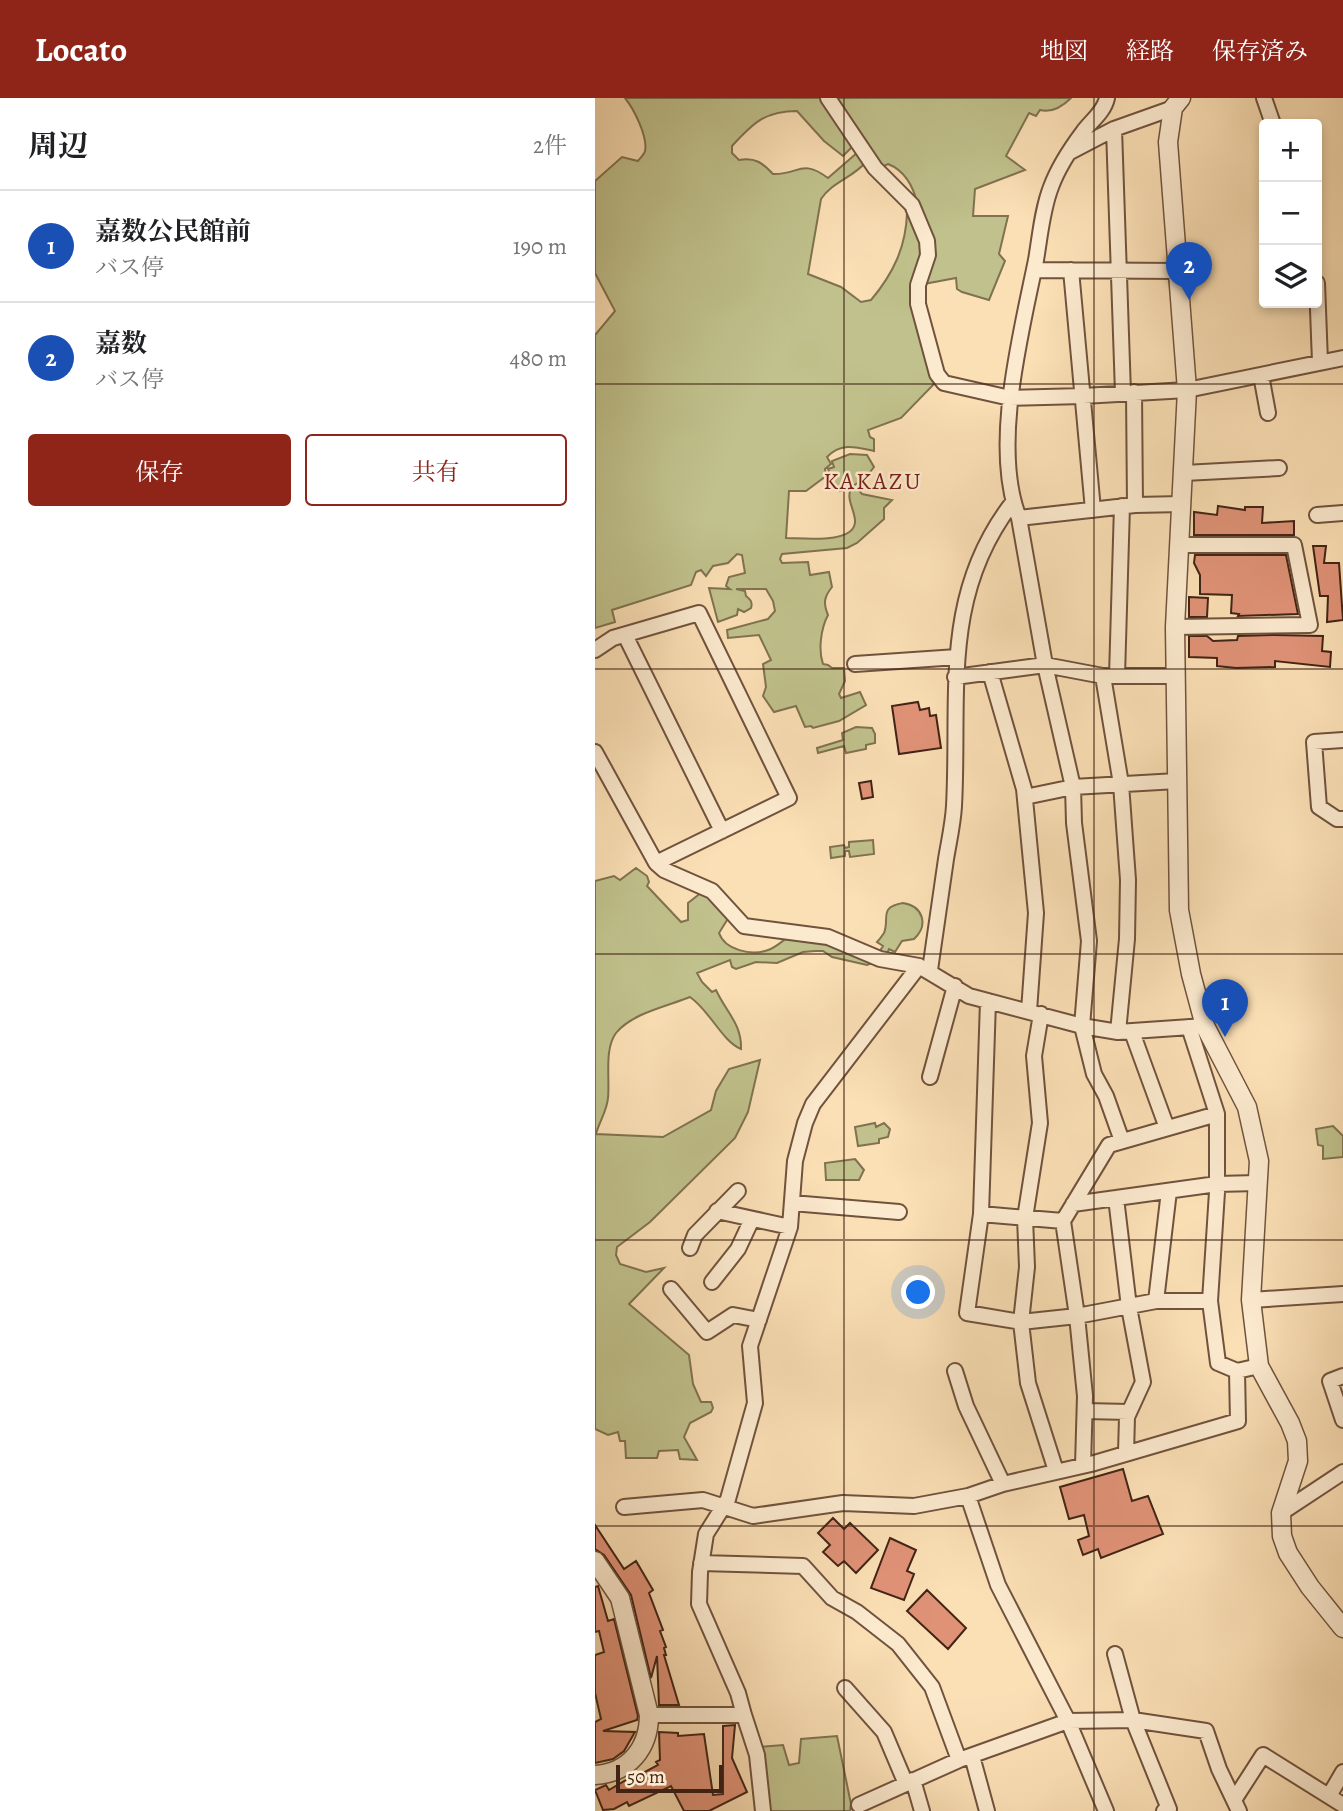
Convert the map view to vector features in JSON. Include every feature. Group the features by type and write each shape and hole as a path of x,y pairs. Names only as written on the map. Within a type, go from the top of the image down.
{"street":[{"path":"828,98 875,167 912,205 927,241 927,255 918,285 918,304 937,373 944,383 1010,398 1187,390 1343,358"},
{"path":"1107,98 1101,111 1083,131 1069,153 1050,188 1010,398 1009,449 1010,487 1019,518 1045,665 1073,787 1074,823 1089,941 1082,1026 1094,1074 1106,1096 1122,1141"},
{"path":"1264,98 1271,119"},
{"path":"1069,153 1114,129 1177,103"},
{"path":"1177,103 1168,142 1187,390 1175,627 1179,909 1197,1027 1217,1114 1217,1184 1210,1301 1218,1363 1237,1371 1259,1366"},
{"path":"1114,129 1119,270 1129,392 1129,506 1110,676 1128,880 1125,1032 1167,1128"},
{"path":"1034,270 1178,271"},
{"path":"1071,270 1093,510"},
{"path":"1318,308 1320,362"},
{"path":"1261,374 1268,413"},
{"path":"1184,473 1279,468"},
{"path":"760,1810 757,1755 737,1693 699,1604 701,1563 706,1535 727,1499 755,1403 750,1346 790,1227 795,1161 804,1123 813,1104 925,968 954,808 955,677 973,570 996,523 1013,502"},
{"path":"1019,518 1129,506 1182,504"},
{"path":"1317,515 1343,513"},
{"path":"1175,627 1310,625 1294,545 1179,545"},
{"path":"595,650 613,638 699,613 789,798 656,863"},
{"path":"625,635 722,831"},
{"path":"855,664 957,657"},
{"path":"955,677 1045,665 1110,676 1175,676"},
{"path":"991,673 1025,797 1036,913 1034,1056 1040,1124 1025,1217 1027,1267 1021,1322 1028,1383 1056,1471"},
{"path":"1343,740 1314,742 1319,807 1337,819 1343,819"},
{"path":"595,752 656,863 664,870 712,891 744,926 828,937 880,959 925,968 969,996 1082,1026 1125,1032 1197,1027"},
{"path":"1025,797 1073,787 1177,781"},
{"path":"930,1077 955,986"},
{"path":"988,1001 981,1214 967,1313 1021,1322 1077,1316 1156,1301 1210,1301"},
{"path":"1197,1027 1247,1107 1259,1161 1251,1300 1259,1366 1297,1441 1298,1461 1281,1513 1282,1536 1288,1553 1310,1587 1343,1628"},
{"path":"1083,1465 1085,1411 1077,1316 1063,1221 1109,1145 1217,1114"},
{"path":"1073,1204 1217,1184 1257,1183"},
{"path":"690,1248 695,1235 737,1191"},
{"path":"1156,1301 1169,1191"},
{"path":"1116,1198 1129,1307 1143,1382 1127,1417 1126,1453"},
{"path":"792,1203 899,1212"},
{"path":"717,1211 790,1227"},
{"path":"981,1214 1063,1221"},
{"path":"712,1282 738,1250 752,1219"},
{"path":"671,1289 707,1332 733,1315 759,1320"},
{"path":"1251,1300 1343,1294"},
{"path":"955,1371 967,1406 1003,1484"},
{"path":"625,1507 703,1500 753,1516 843,1503 914,1506 968,1496 1003,1484 1083,1465 1238,1421 1237,1371"},
{"path":"1343,1376 1330,1381 1343,1420"},
{"path":"1085,1411 1129,1412"},
{"path":"1281,1513 1343,1472"},
{"path":"968,1496 997,1585 1068,1721 1106,1811"},
{"path":"595,1561 620,1598 649,1715 646,1741 631,1762 607,1774 595,1775"},
{"path":"701,1563 803,1566 832,1598 857,1612 898,1644 932,1687 987,1811"},
{"path":"1115,1654 1133,1720 1168,1810"},
{"path":"845,1688 884,1732 922,1811"},
{"path":"649,1715 744,1715"},
{"path":"859,1805 965,1758 1068,1721 1133,1720 1206,1731 1219,1769 1236,1805"},
{"path":"1236,1805 1263,1755 1343,1805"},
{"path":"1329,1796 1343,1772"}],"green space":[{"path":"625,98 823,98 854,145 843,156 824,141 797,111 776,113 760,120 732,146 732,153 739,160 750,159 758,162 773,174 806,168 828,178 858,152 865,163 831,188 821,199 808,274 841,287 861,302 871,300 886,280 901,249 907,213 918,206 904,176 888,164 882,167 833,98 1071,98 1057,108 1040,110 1036,116 1029,113 1006,156 1025,170 975,189 973,216 1008,216 999,254 1005,261 989,300 957,289 956,278 924,284 912,292 935,383 901,418 868,430 870,437 874,439 874,451 849,447 838,449 827,457 831,464 825,469 826,476 806,491 789,491 786,538 838,537 853,528 855,520 850,500 851,487 840,491 833,483 828,469 834,467 832,461 850,454 867,455 874,467 852,487 862,494 892,500 884,508 884,519 857,543 847,548 782,554 780,559 782,563 808,562 810,575 829,572 832,587 825,600 828,615 821,639 823,664 832,668 844,668 845,681 839,694 841,698 860,692 866,705 839,721 813,728 805,727 796,706 774,712 763,696 766,687 763,664 771,660 759,635 728,638 727,630 768,619 775,611 766,589 736,589 745,591 751,608 744,612 738,609 737,615 718,622 709,588 730,589 726,586 729,577 745,573 742,555 737,554 728,563 713,566 706,576 701,570 696,572 691,585 612,610 615,622 595,628 595,335 615,311 595,273 595,181 622,157 638,161 644,152 642,131"},
{"path":"856,727 872,728 875,743 866,745 866,749 846,753 844,746 818,753 817,748 843,740 842,733"},
{"path":"873,840 874,854 850,857 849,851 845,851 845,856 831,858 830,847 844,845 845,848 849,847 849,842"},
{"path":"636,868 647,876 647,886 681,922 688,920 688,903 702,892 729,917 719,933 727,944 739,950 761,952 787,938 825,944 875,962 867,965 815,951 803,952 777,963 756,962 736,969 732,967 730,960 697,973 712,992 716,990 733,1018 739,1032 741,1049 728,1039 690,997 631,1020 612,1040 607,1103 596,1134 663,1137 711,1110 716,1091 729,1069 760,1060 748,1112 735,1138 650,1222 617,1247 616,1255 620,1264 646,1272 664,1268 629,1304 689,1355 693,1384 701,1402 711,1402 711,1412 690,1423 684,1437 697,1460 680,1459 678,1450 659,1451 657,1458 626,1458 625,1441 620,1441 618,1432 608,1435 595,1429 595,881 614,876 620,880"},
{"path":"903,903 915,908 922,917 919,934 914,939 902,941 895,952 889,949 886,956 878,954 883,946 877,942 886,928 886,914 890,907"},
{"path":"875,1123 876,1127 884,1123 890,1129 888,1137 879,1139 879,1143 858,1146 855,1127"},
{"path":"1333,1126 1343,1136 1343,1157 1323,1159 1323,1146 1318,1145 1316,1129"},
{"path":"855,1159 864,1170 859,1180 826,1180 825,1163"},
{"path":"837,1736 851,1804 850,1811 768,1811 760,1747 783,1745 789,1765 799,1763 801,1739"}],"building":[{"path":"1218,506 1245,510 1245,507 1263,507 1262,523 1294,521 1294,535 1194,535 1194,512 1217,515"},
{"path":"1313,546 1326,546 1324,563 1339,563 1343,620 1327,622 1328,596 1320,596"},
{"path":"1195,555 1286,555 1298,614 1238,616 1239,614 1231,613 1232,595 1200,594 1200,575 1194,563"},
{"path":"1189,597 1208,598 1207,617 1189,617"},
{"path":"1189,636 1207,636 1213,641 1237,640 1238,636 1323,636 1322,651 1331,652 1330,667 1275,661 1275,667 1236,668 1217,666 1217,658 1189,657"},
{"path":"918,702 920,710 929,708 930,716 936,715 941,748 899,754 892,706"},
{"path":"871,781 873,797 862,799 859,783"},
{"path":"1123,1469 1132,1501 1148,1496 1163,1534 1101,1558 1098,1549 1083,1555 1078,1540 1089,1536 1084,1515 1069,1519 1060,1487"},
{"path":"833,1518 844,1529 850,1523 878,1550 856,1573 844,1561 838,1566 823,1552 830,1545 818,1533"},
{"path":"595,1525 624,1569 636,1561 653,1590 649,1593 663,1630 660,1631 666,1647 664,1655 679,1705 659,1705 657,1656 651,1678 631,1595 604,1555 595,1549"},
{"path":"890,1538 916,1550 907,1571 914,1574 904,1600 871,1588"},
{"path":"598,1586 608,1621 614,1619 638,1716 637,1720 603,1731 635,1732 624,1751 613,1759 595,1763 595,1722 601,1719 595,1693 595,1655 604,1652 599,1631 595,1632 595,1587"},
{"path":"927,1590 966,1628 948,1649 907,1611"},
{"path":"735,1725 732,1758 747,1792 709,1811 684,1811 671,1786 629,1806 627,1802 614,1809 603,1810 595,1790 606,1785 609,1790 658,1765 659,1732 678,1733 678,1736 704,1734 713,1795 723,1794 723,1726"}],"place":[{"name":"嘉数","path":"1189,300"},
{"name":"嘉数公民館前","path":"1225,1037"}],"district":[{"name":"KAKAZU","path":"873,481"}]}
